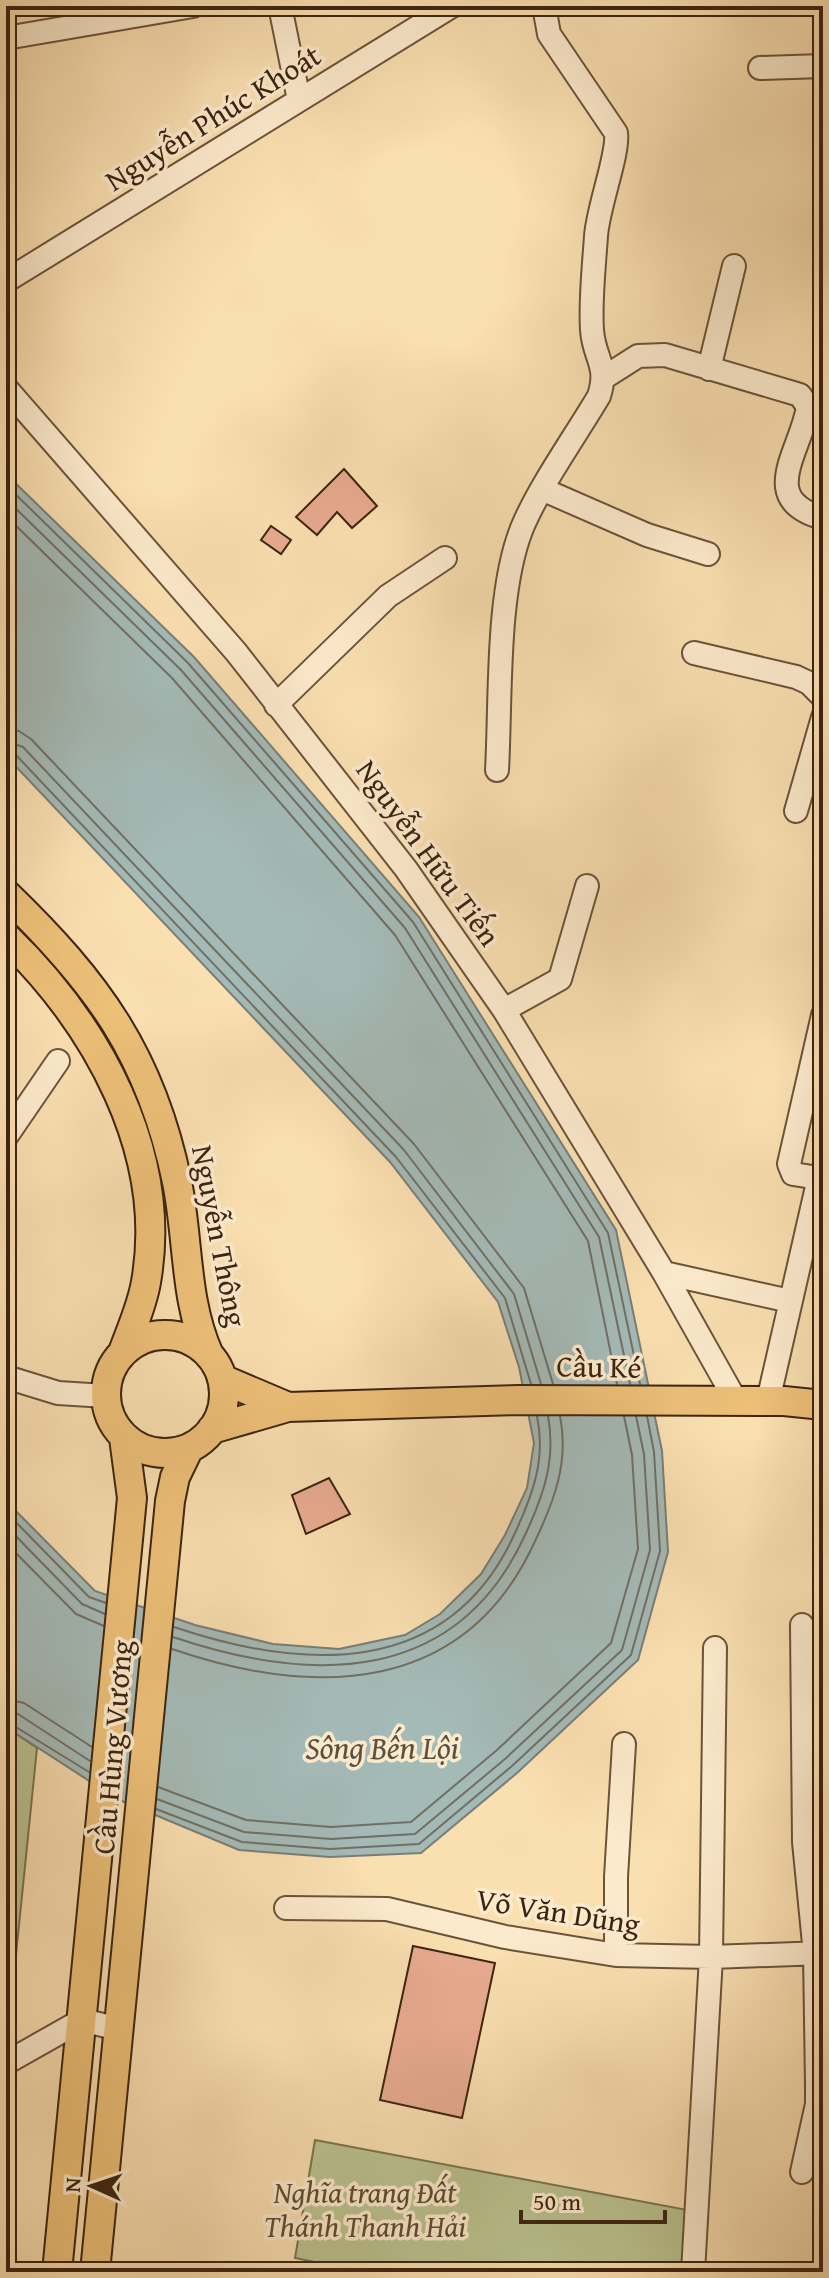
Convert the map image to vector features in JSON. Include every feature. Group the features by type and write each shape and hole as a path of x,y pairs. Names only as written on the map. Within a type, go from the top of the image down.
{"main road":[{"name":"Nguyễn Thông","path":"6,894 59,945 91,983 123,1032 142,1075 167,1141 177,1183 197,1328 215,1367"},
{"name":"Nguyễn Thông","path":"6,937 67,1002 95,1047 120,1100 141,1160 149,1206 150,1245 146,1284 123,1352"},
{"path":"166,1335 196,1344 215,1367 288,1407 212,1429 189,1448 155,1453 124,1438 108,1412 106,1396 113,1365 123,1352 151,1337 166,1335"},
{"path":"212,1429 223,1403 215,1367"},
{"name":"Cầu Ké","path":"288,1407 520,1400 768,1401 823,1405"},
{"name":"Cầu Hùng Vương","path":"57,2272 132,1498 124,1438"},
{"name":"Cầu Hùng Vương","path":"95,2272 166,1551 175,1477 189,1448"}],"street":[{"path":"6,38 120,12 193,6"},
{"path":"280,6 299,100"},
{"path":"497,770 507,596 518,538 599,396 605,377 592,334 597,233 603,191 618,143 616,133 549,34 544,6"},
{"name":"Nguyễn Phúc Khoát","path":"6,281 449,7"},
{"path":"760,68 823,66"},
{"path":"709,369 734,266"},
{"path":"605,377 626,361 649,354 665,355 800,395 808,407 805,431 787,469 785,491 793,503 823,518"},
{"name":"Nguyễn Hữu Tiến","path":"6,388 236,652 406,869 504,1010 664,1273 736,1401"},
{"path":"544,490 647,535 708,554"},
{"path":"276,705 388,596 445,558"},
{"path":"694,653 796,677 809,683 823,697"},
{"path":"796,811 823,717"},
{"path":"504,1010 560,979 587,886"},
{"path":"768,1401 821,1178 793,1174 789,1164 823,1015"},
{"path":"6,1137 58,1061"},
{"path":"664,1273 790,1301"},
{"path":"6,1377 58,1393 106,1396"},
{"path":"802,1625 804,1842 819,1954 817,2104 802,2172"},
{"path":"693,2272 711,1957 715,1648"},
{"path":"616,1955 616,1877 624,1744"},
{"name":"Võ Văn Dũng","path":"286,1908 387,1909 505,1937 616,1955 711,1957 819,1954"},
{"path":"6,2063 82,2020 119,2029"}],"green space":[{"path":"6,1727 37,1748 11,2004 6,2008"},
{"name":"Nghĩa trang Đất Thánh Thanh Hải","path":"315,2140 698,2212 692,2272 364,2272 295,2258"}],"water":[{"name":"Sông Bến Lội","path":"6,474 194,657 419,917 616,1230 662,1451 668,1552 638,1660 517,1773 421,1853 330,1857 239,1850 117,1799 6,1727 6,1501 95,1591 195,1625 273,1644 339,1649 405,1635 440,1614 481,1574 505,1535 527,1488 534,1443 519,1367 498,1302 390,1162 6,756"}],"building":[{"path":"344,469 377,506 352,528 337,512 317,535 296,517"},
{"path":"271,526 291,540 281,554 261,540"},
{"path":"329,1478 350,1514 306,1534 292,1495"},
{"path":"413,1946 495,1963 462,2118 380,2100"}]}
